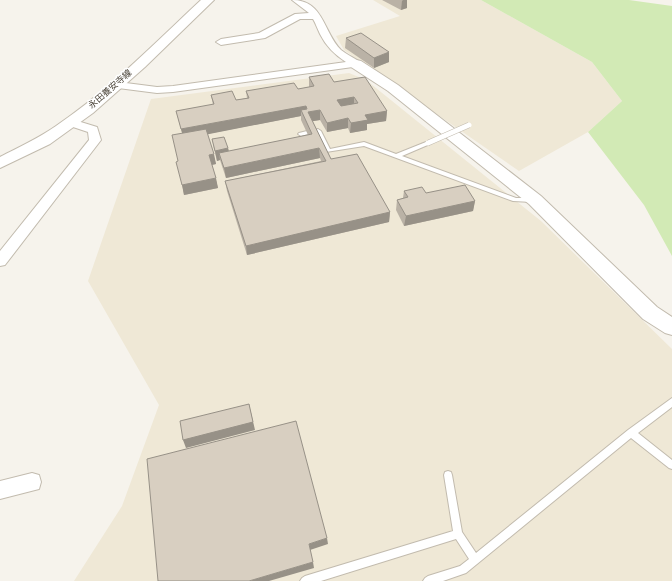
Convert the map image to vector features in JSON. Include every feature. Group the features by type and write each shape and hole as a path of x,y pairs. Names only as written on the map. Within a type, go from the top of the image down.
{"street":[{"name":"永田養安寺線","path":"0,163 71,123 118,85 208,0"},
{"path":"297,0 312,11 316,16 324,33 338,52 393,88 534,200 650,313 672,327"},
{"path":"221,42 262,36 298,16 316,16"},
{"path":"118,85 157,90 173,89 356,64"},
{"path":"0,261 95,140 93,130 71,123"},
{"path":"0,490 32,482"}],"lane":[{"path":"396,156 469,125"},
{"path":"301,134 318,131 328,151 364,144 516,200 534,200"},
{"path":"428,581 463,570 631,433 672,402"},
{"path":"631,433 672,465"},
{"path":"448,475 458,534 475,560"},
{"path":"304,581 458,534"}],"shaded area":[{"path":"373,0 481,0 592,62 622,101 588,132 519,171 344,50 336,36 400,16"},
{"path":"349,73 366,80 541,221 672,349 672,581 74,581 122,506 159,405 88,281 151,99"}],"green space":[{"path":"481,0 629,0 672,6 672,256 644,205 588,132 622,101 592,62"}],"building":[{"path":"361,33 389,52 374,58 346,38"},
{"path":"329,74 334,82 365,77 387,111 365,115 368,120 351,123 348,118 327,123 320,110 308,112 331,159 357,154 390,212 246,246 225,181 326,161 319,148 224,168 219,153 312,134 301,110 307,109 306,106 181,129 176,111 214,104 211,95 232,91 236,100 249,98 246,91 294,83 298,89 314,86 309,77","holes":["354,97 358,103 341,106 337,100"]},
{"path":"206,129 214,154 209,155 216,178 182,185 176,162 178,161 172,135"},
{"path":"224,137 228,148 215,151 212,139"},
{"path":"465,185 475,201 406,216 397,200 408,197 404,191 422,187 426,193"},
{"path":"249,404 253,422 183,440 180,421"},
{"path":"296,421 327,538 309,544 313,562 249,581 158,581 147,459"}]}
